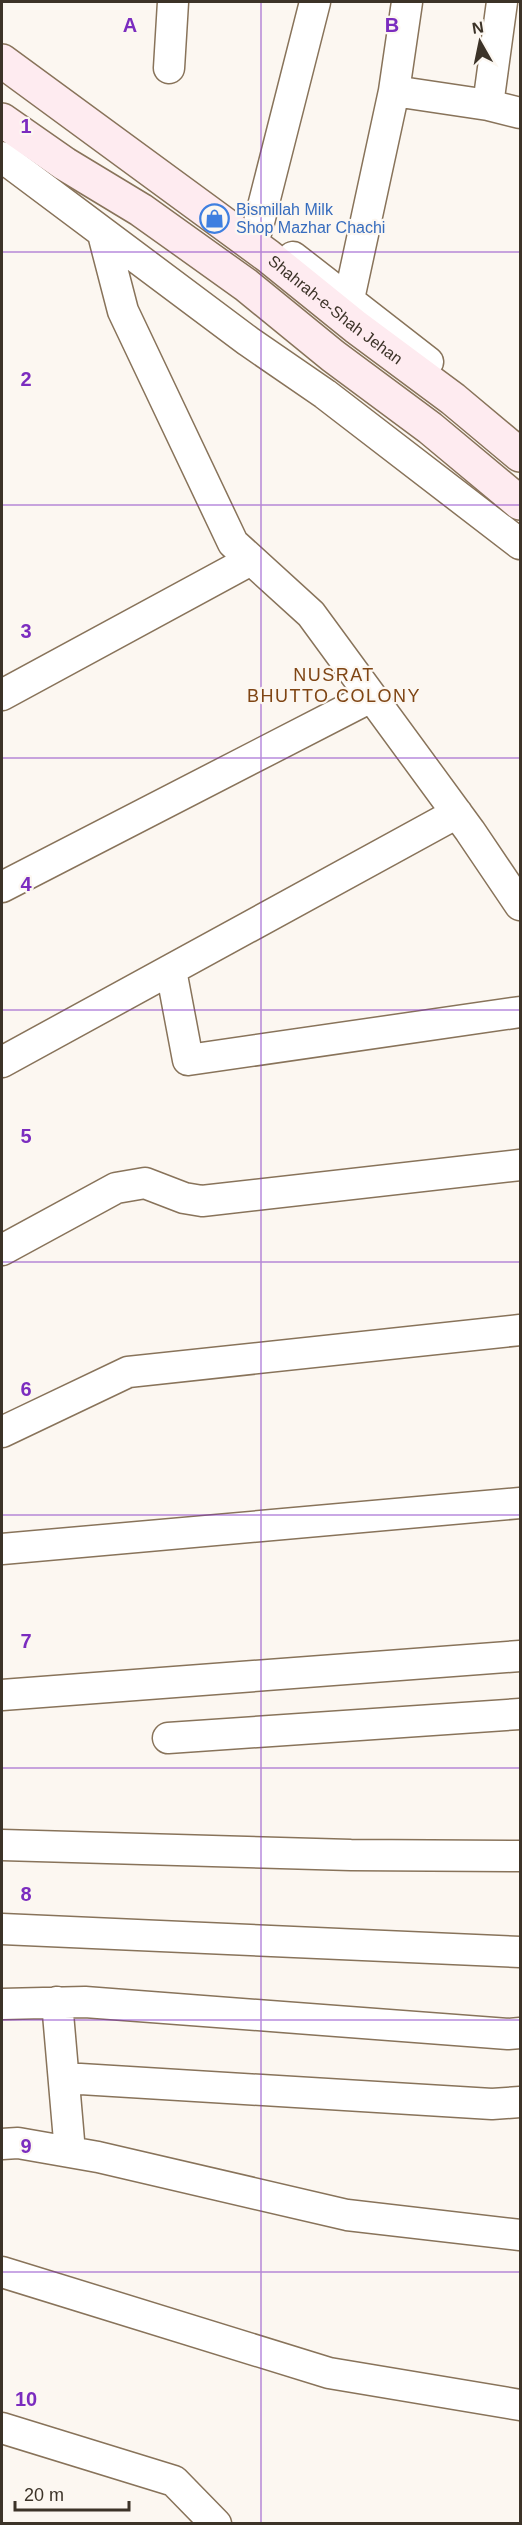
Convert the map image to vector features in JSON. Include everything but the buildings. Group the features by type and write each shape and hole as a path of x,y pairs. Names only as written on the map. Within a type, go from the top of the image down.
{"main road":[{"name":"Shahrah-e-Shah Jehan","path":"2,61 268,256 356,327 453,399 520,455"},
{"path":"2,120 64,164 141,210 246,285 333,356 430,428 520,503"}],"street":[{"path":"169,68 173,2"},
{"path":"257,230 315,2"},
{"path":"350,299 394,91 407,2"},
{"path":"488,105 502,2"},
{"path":"2,51 257,230 350,299 520,437"},
{"path":"394,91 488,105 520,113"},
{"path":"2,157 248,341 325,394 520,544"},
{"path":"103,234 123,311 233,543 310,614 457,813 520,905"},
{"path":"2,695 251,560"},
{"path":"2,887 371,697"},
{"path":"2,1062 457,813"},
{"path":"171,970 188,1060 520,1012"},
{"path":"2,1251 116,1188 145,1183 184,1198 202,1201 520,1165"},
{"path":"2,1432 128,1372 520,1330"},
{"path":"2,1549 520,1503"},
{"path":"2,1695 520,1656"},
{"path":"168,1738 520,1714"},
{"path":"2,1845 351,1855 520,1856"},
{"path":"2,1929 520,1952"},
{"path":"57,2002 70,2152"},
{"path":"2,2004 85,2002 508,2034 520,2033"},
{"path":"64,2078 492,2104 520,2102"},
{"path":"2,2144 18,2143 70,2152 347,2215 520,2235"},
{"path":"2,2272 329,2373 520,2405"},
{"path":"2,2428 174,2481 216,2523"}],"place":[{"name":"Bismillah Milk Shop Mazhar Chachi","path":"215,218"}],"district":[{"name":"NUSRAT BHUTTO COLONY","path":"334,685"}]}
